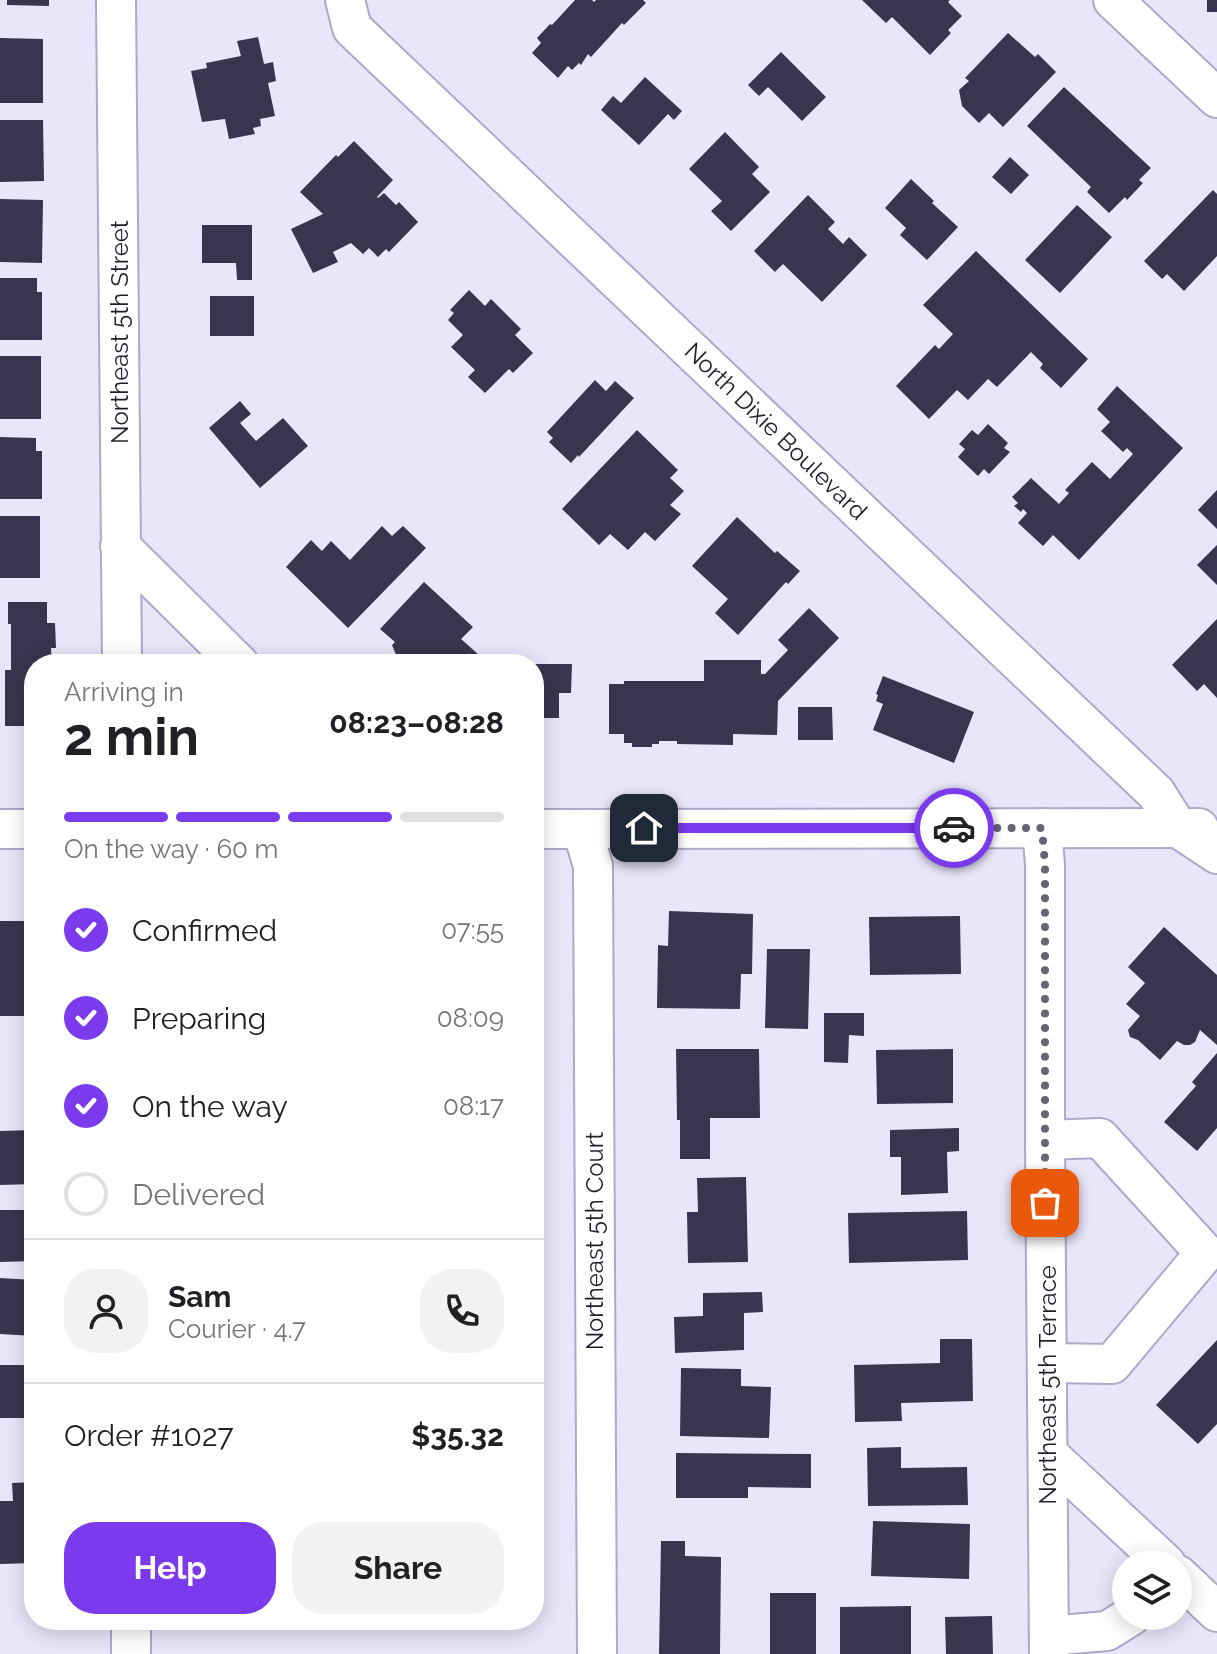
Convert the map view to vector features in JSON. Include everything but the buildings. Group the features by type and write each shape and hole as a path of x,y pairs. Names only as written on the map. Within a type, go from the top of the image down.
{"street":[{"name":"Northeast 5th Street","path":"116,0 122,654"},
{"name":"North Dixie Boulevard","path":"345,0 352,28 1156,793 1178,828 1217,854"},
{"path":"1113,0 1217,98"},
{"path":"120,546 229,654"},
{"name":"Northeast 5th Terrace","path":"1042,828 1045,865 1049,1645"},
{"path":"544,829 1217,828"},
{"path":"0,829 24,829"},
{"name":"Northeast 5th Court","path":"582,829 593,866 597,1654"},
{"path":"1045,1140 1100,1138 1205,1253 1112,1364 1047,1363"},
{"path":"1048,1454 1149,1550"},
{"path":"1192,1590 1217,1612"},
{"path":"1049,1645 1112,1628"},
{"path":"131,1630 131,1654"}],"way so far":[{"path":"954,828 1042,828 1045,865 1045,1203"}],"route":[{"path":"644,828 954,828"}]}
